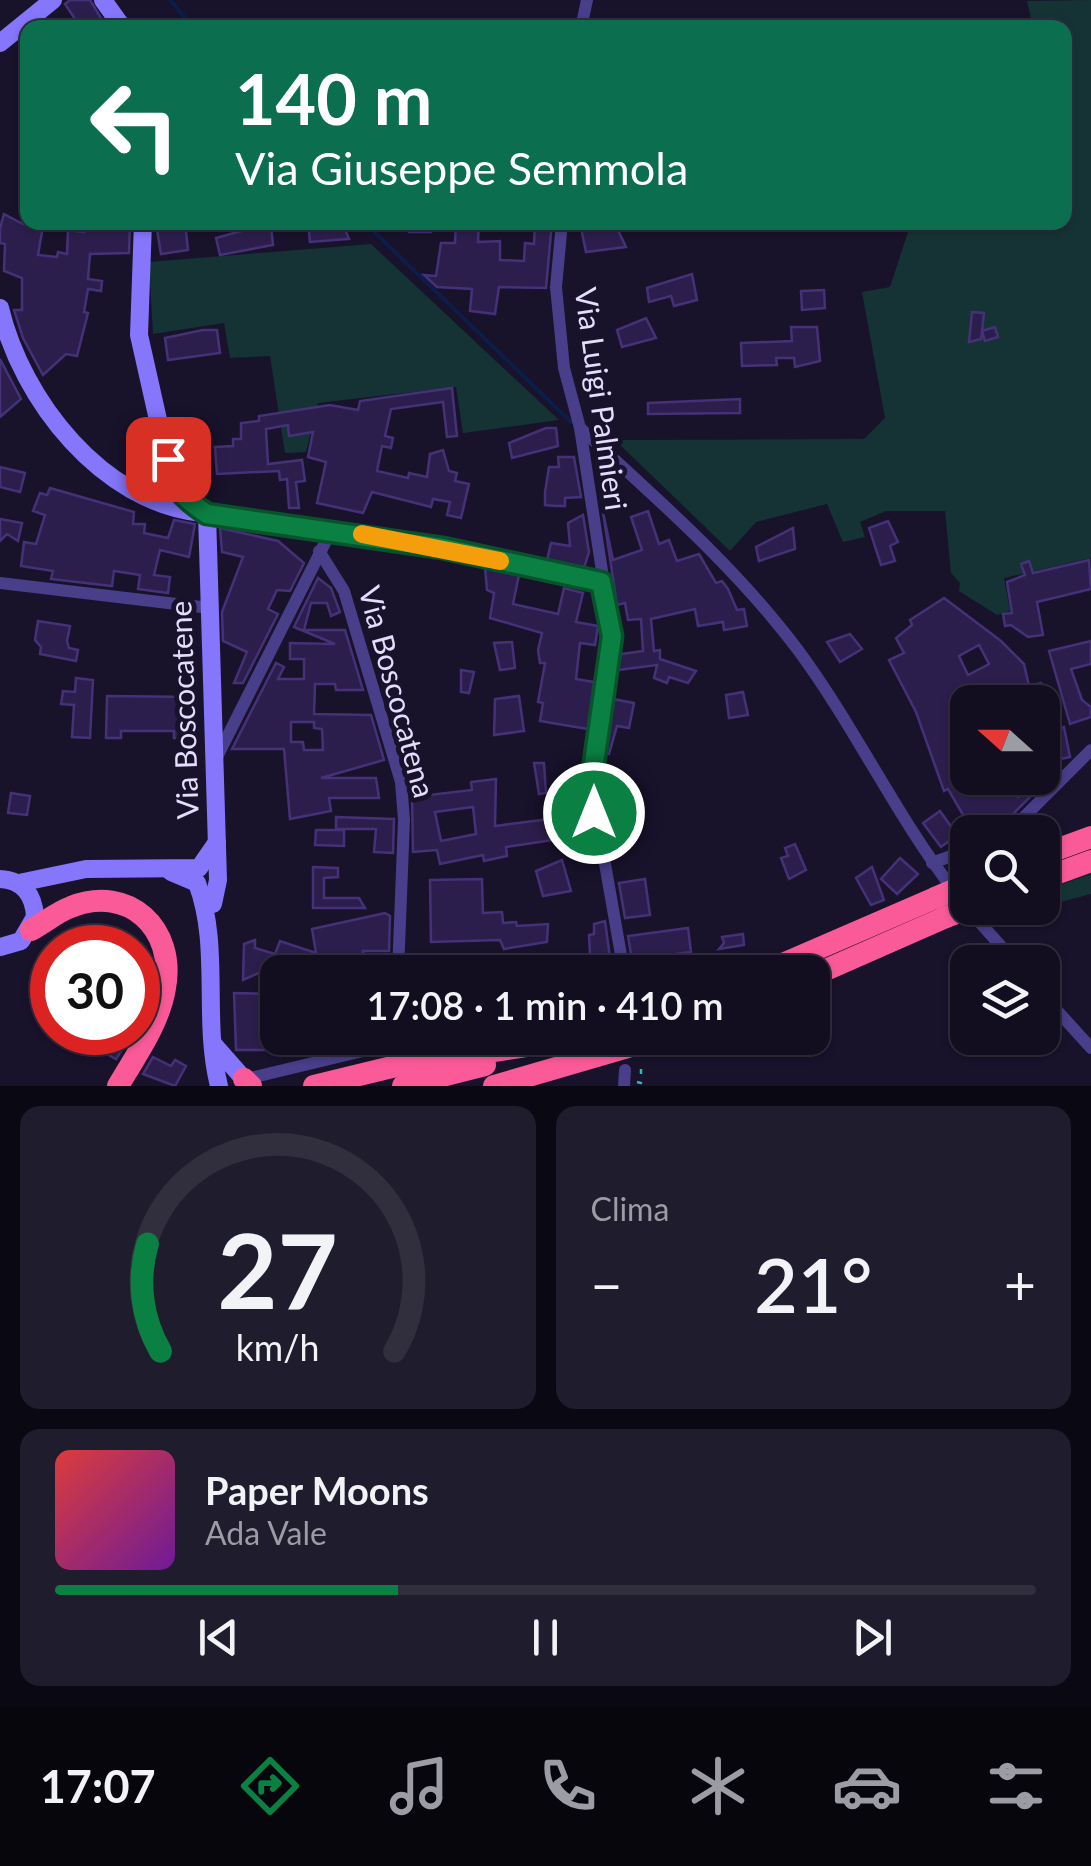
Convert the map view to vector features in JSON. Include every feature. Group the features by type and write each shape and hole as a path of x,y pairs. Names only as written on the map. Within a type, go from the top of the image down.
{"highway":[{"path":"1060,848 1091,837"},
{"path":"1060,872 1091,861"},
{"path":"830,967 950,900"},
{"path":"40,925 72,906 103,901 134,910 155,925"},
{"path":"811,955 950,908"},
{"path":"160,932 168,951 166,988 160,1008"},
{"path":"118,1086 136,1055"},
{"path":"314,1086 396,1066 468,1055"},
{"path":"403,1086 524,1055"},
{"path":"494,1086 601,1055"}],"street":[{"path":"28,20 53,0"},
{"path":"0,43 20,27"},
{"path":"143,230 139,335 143,360 172,482 182,496 207,514"},
{"name":"Via Luigi Palmieri","path":"561,230 556,286 564,368 580,428 612,636 591,784 621,955"},
{"path":"0,308 13,353 54,421 86,454 151,500 207,514 332,529 601,582"},
{"path":"580,428 738,575 800,653 932,862 1000,945"},
{"name":"Via Boscocatene","path":"207,514 217,842 208,1046 234,1084"},
{"path":"216,761 332,529"},
{"name":"Via Boscocatena","path":"319,552 344,591 401,782 404,820 399,955"},
{"path":"0,583 210,608"},
{"path":"1026,815 1091,750"},
{"path":"171,872 198,868 217,842"},
{"path":"932,862 950,856"},
{"path":"10,881 127,866 171,872 213,895"},
{"path":"198,868 213,895"},
{"path":"32,925 34,904 60,873"},
{"path":"10,881 34,904"},
{"name":"Via Boscocatene","path":"213,895 214,1045 234,1084"},
{"path":"0,947 20,941 30,931"},
{"path":"1060,1014 1091,1048"},
{"path":"234,1084 348,1055"},
{"path":"624,1086 625,1070"}],"green space":[{"path":"1091,0 1091,558 1004,578 1010,611 997,615 959,591 960,583 951,573 945,511 886,511 860,522 865,537 843,542 827,504 756,522 730,551 615,440 864,439 885,418 862,292 890,287 909,230 1072,230 1072,20 1031,20 1027,1"},
{"path":"371,244 559,420 463,433 456,387 318,403 306,452 285,453 270,356 230,358 224,323 153,334 149,262"},
{"path":"1091,874 1091,894 1060,902 1060,885"}],"building":[{"path":"70,0 90,0 102,20 76,20 65,4"},
{"path":"4,214 20,222 20,230 42,230 38,255 57,257 58,252 67,254 68,230 130,230 129,253 90,254 88,279 102,281 101,291 88,289 84,312 88,313 77,356 66,354 43,375 23,338 14,310 22,310 22,278 4,271 5,244 0,243"},
{"path":"157,230 186,230 188,250 161,254"},
{"path":"245,230 271,230 273,245 220,255 216,238"},
{"path":"309,230 345,230 349,239 310,242"},
{"path":"456,230 479,230 478,242 500,241 500,260 524,261 525,243 534,244 535,230 551,230 546,288 499,287 495,314 470,311 472,289 437,287 424,275 436,276 441,243 455,243"},
{"path":"581,230 618,230 626,247 586,252"},
{"path":"692,274 697,300 674,306 671,296 649,302 647,288"},
{"path":"824,290 825,308 802,310 801,291"},
{"path":"972,312 984,313 981,339 969,342"},
{"path":"646,318 656,338 622,347 617,330"},
{"path":"791,327 817,327 820,361 795,367 794,358 776,358 777,365 742,366 741,343 792,341"},
{"path":"995,327 998,337 985,341 982,331"},
{"path":"217,330 220,353 168,360 165,338"},
{"path":"0,359 21,399 0,417"},
{"path":"452,388 457,436 447,437 443,402 391,409 385,436 393,438 391,448 382,446 377,471 408,478 409,473 427,477 430,454 443,450 449,471 457,473 455,481 469,484 461,518 447,515 450,502 433,499 431,507 372,492 363,513 317,503 326,462 308,457 313,432 289,436 288,425 266,429 268,464 302,460 305,481 296,482 299,508 289,508 287,479 280,480 279,471 217,474 215,447 233,446 233,439 241,439 241,423 259,421 259,416 330,405 358,410 360,401"},
{"path":"740,399 740,413 648,414 648,403"},
{"path":"546,428 556,428 558,446 512,458 509,443"},
{"path":"558,457 574,457 581,497 565,498 565,506 545,505 549,467 559,467"},
{"path":"0,467 25,473 20,492 0,487"},
{"path":"50,488 134,512 133,524 145,524 144,533 168,538 174,520 195,524 189,557 160,550 154,575 170,577 168,593 138,589 140,575 114,571 112,586 51,579 53,571 21,566 24,542 36,544 45,515 33,511 40,493 47,495"},
{"path":"648,511 659,544 669,540 677,561 699,554 716,583 722,581 728,589 737,610 744,609 747,626 724,630 723,622 698,626 695,609 651,619 654,651 660,650 660,659 696,671 688,683 669,677 667,683 654,678 657,665 618,670 621,654 643,651 641,619 628,620 625,603 617,605 603,512 613,560 642,550 631,517"},
{"path":"583,515 589,552 584,568 547,560 551,543 570,546 568,523"},
{"path":"0,519 22,523 18,541 7,534 0,541"},
{"path":"888,521 898,542 890,546 895,561 881,565 869,528"},
{"path":"220,528 278,541 304,563 290,591 277,590 268,609 278,614 243,683 234,683 247,652 223,641 222,612 243,557 222,552"},
{"path":"793,528 795,549 759,561 756,547"},
{"path":"1089,560 1091,589 1037,602 1043,635 1028,637 1011,625 1005,626 1003,614 1012,613 1007,582 1025,575 1021,564 1029,561 1033,573"},
{"path":"485,567 519,575 513,604 558,614 564,588 583,593 576,622 598,626 595,645 580,643 576,679 594,682 588,729 540,721 543,703 538,702 545,663 540,663 538,650 542,633 490,618 494,593 487,590"},
{"path":"318,578 331,588 340,612 331,616 327,603 311,603 304,630 345,630 363,690 336,690 335,684 315,684 314,714 371,715 384,760 321,778 376,778 379,798 329,798 331,811 290,819 284,749 232,749 276,663 284,667 278,679 304,679 304,659 290,659 290,643 335,644 294,627","holes":["291,722 314,722 314,728 322,729 323,750 304,750 303,742 291,742"]},
{"path":"944,598 1001,641 1024,664 1029,685 950,685 950,792 944,791 916,712 889,660 904,653 896,638 912,625 910,620","holes":["979,645 989,664 968,675 959,656"]},
{"path":"38,621 70,626 67,641 69,648 78,650 76,661 40,654 41,647 35,640"},
{"path":"850,634 862,649 840,662 827,642"},
{"path":"1091,641 1091,664 1071,669 1082,700 1091,707 1091,717 1070,724 1049,651"},
{"path":"512,642 515,668 500,670 494,643"},
{"path":"461,670 474,672 469,693 461,692"},
{"path":"76,678 93,680 90,738 72,737 74,705 61,704 63,691 75,692"},
{"path":"743,692 748,715 729,718 726,695"},
{"path":"107,696 194,697 194,739 174,738 174,731 121,731 121,738 106,738"},
{"path":"519,696 524,731 494,735 495,699"},
{"path":"613,699 634,703 629,728 617,726 609,754 605,753"},
{"path":"1064,727 1070,757 1060,759 1060,728"},
{"path":"534,763 544,763 546,793 539,794"},
{"path":"496,779 495,826 557,818 563,820 566,838 506,847 507,856 484,861 483,855 440,864 437,850 413,852 412,797 472,790 471,782","holes":["473,807 476,834 441,841 435,812"]},
{"path":"11,793 30,796 27,815 8,813"},
{"path":"951,795 1032,795 1011,815 963,815"},
{"path":"940,811 950,825 950,840 941,847 923,823"},
{"path":"336,817 394,819 393,853 374,852 376,829 336,829"},
{"path":"316,830 344,830 344,846 315,845"},
{"path":"795,844 806,870 789,879 781,858 788,856 785,848"},
{"path":"900,858 918,874 897,894 881,879"},
{"path":"562,860 571,891 543,896 536,871"},
{"path":"313,867 338,868 338,877 324,878 324,898 359,898 365,908 313,908"},
{"path":"872,867 884,900 871,905 856,878"},
{"path":"482,879 483,913 502,912 503,923 516,922 517,926 548,924 547,942 504,949 500,940 431,942 430,880"},
{"path":"645,879 650,915 625,918 619,883"},
{"path":"385,913 390,916 389,951 363,951 364,955 260,955 260,972 243,980 244,944 255,940 255,948 275,954 280,941 316,953 312,929"},
{"path":"605,921 610,955 590,955 589,935 594,934 594,924"},
{"path":"688,928 691,952 631,955 628,936"},
{"path":"743,934 744,945 719,949 724,943 722,937"},
{"path":"234,993 260,994 260,1050 236,1050"},
{"path":"153,1057 171,1066 175,1060 186,1066 175,1086 143,1074"}],"waterway":[{"path":"170,0 187,20"},
{"path":"372,230 571,422"}],"slow traffic":[{"path":"362,534 500,561"}],"route":[{"path":"168,459 172,482 182,496 207,514 443,548 601,582 612,636 591,784 594,813"}]}
